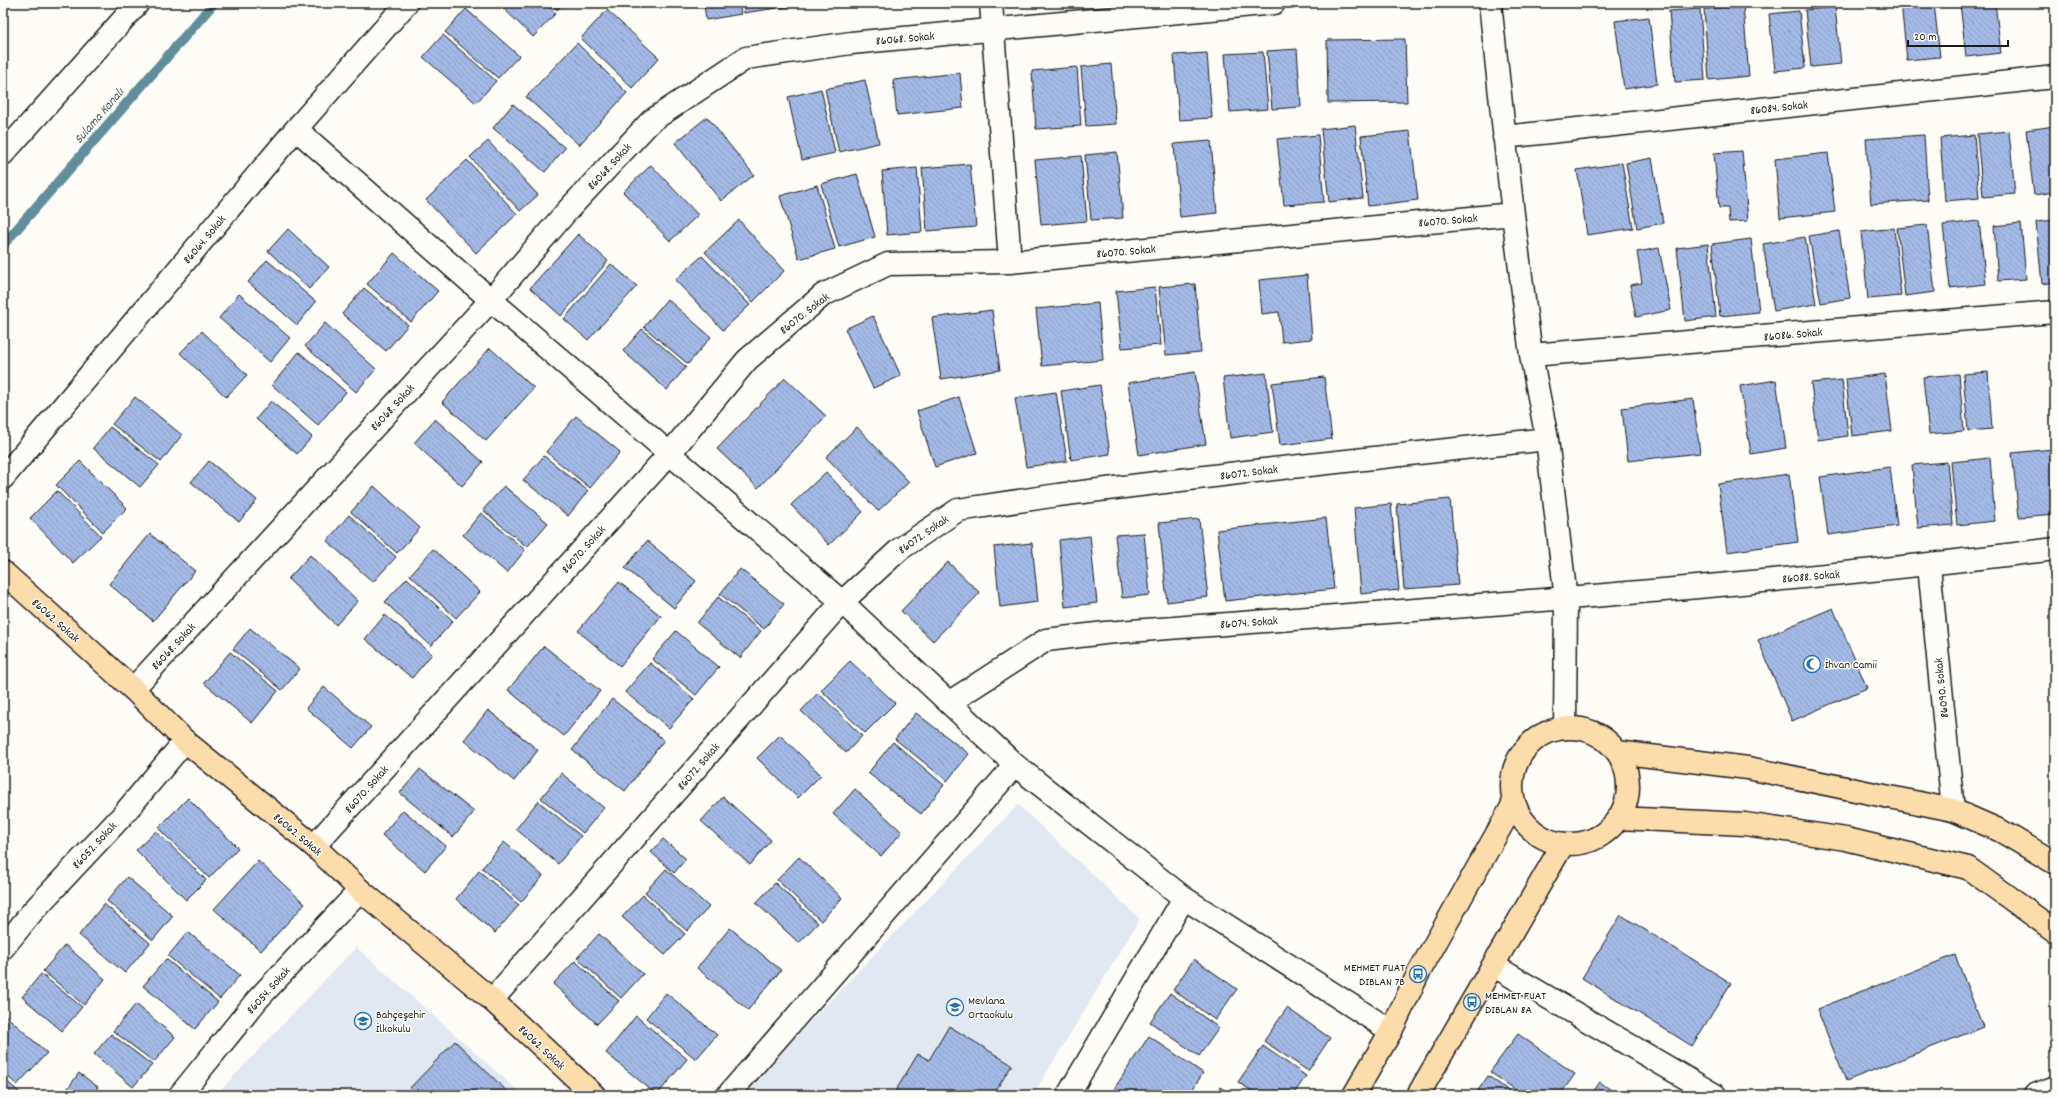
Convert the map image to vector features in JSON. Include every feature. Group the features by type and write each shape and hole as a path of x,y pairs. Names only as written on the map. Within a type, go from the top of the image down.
{"main road":[{"name":"86062. Sokak","path":"3,572 133,689 184,741 314,846 360,890 492,1000 594,1095"},
{"path":"1565,728 1580,728 1596,733 1617,752 1626,771 1628,789 1618,818 1597,838 1574,844 1553,842 1536,833 1525,822 1514,803 1513,777 1521,754 1536,739 1548,732 1565,728"},
{"path":"1617,752 1748,768 1953,810 2001,831 2055,863"},
{"path":"1354,1095 1391,1031 1418,974 1514,803"},
{"path":"1618,818 1752,825 1846,839 1968,868 2055,931"},
{"path":"1418,1095 1494,966 1563,844"}],"street":[{"path":"3,154 138,3"},
{"name":"86064. Sokak","path":"3,478 296,129 407,3"},
{"path":"990,3 994,29 1010,262"},
{"name":"86068. Sokak","path":"133,689 491,300 567,211 651,121 746,58 851,43 1274,3"},
{"path":"1490,3 1513,214 1531,355 1547,439 1566,599 1565,728"},
{"name":"86084. Sokak","path":"1504,137 2055,77"},
{"path":"296,129 491,300 842,602 950,702 1015,765 1184,898 1391,1031"},
{"name":"86070. Sokak","path":"314,846 670,453 747,360 823,295 888,264 1010,262 1513,214"},
{"name":"86086. Sokak","path":"1531,355 2055,312"},
{"name":"86072. Sokak","path":"492,1000 842,602 900,549 958,510 1058,495 1238,473 1547,439"},
{"name":"86088. Sokak","path":"1566,599 1929,565 2055,550"},
{"name":"86090. Sokak","path":"1929,565 1953,810"},
{"name":"86074. Sokak","path":"950,702 1046,640 1105,633 1566,599"},
{"name":"86052. Sokak","path":"3,948 33,911 122,816 184,741"},
{"path":"728,1095 1015,765"},
{"name":"86054. Sokak","path":"180,1095 257,1000 360,890"},
{"path":"1068,1095 1184,898"},
{"path":"1494,966 1711,1094"},
{"path":"2035,1095 2055,1087"}],"shaded area":[{"name":"Mevlana Ortaokulu","path":"1018,805 1140,919 1033,1095 739,1095"},
{"name":"Bahçeşehir İlkokulu","path":"356,947 523,1095 216,1095"}],"building":[{"path":"498,3 545,3 556,13 533,37"},
{"path":"551,3 564,3 557,10"},
{"path":"704,3 739,3 741,14 706,20"},
{"path":"743,3 776,3 777,8 744,13"},
{"path":"780,3 813,3 781,8"},
{"path":"1901,3 1934,3 1940,57 1907,60"},
{"path":"1960,3 1995,3 2001,53 1966,57"},
{"path":"1743,6 1749,76 1709,80 1704,9"},
{"path":"1835,7 1841,64 1811,67 1805,10"},
{"path":"466,9 519,56 498,78 445,32"},
{"path":"1700,9 1705,80 1675,82 1669,11"},
{"path":"607,10 659,58 632,88 581,38"},
{"path":"1799,11 1805,68 1775,71 1769,14"},
{"path":"1649,17 1657,84 1624,89 1615,21"},
{"path":"443,35 496,81 476,103 423,57"},
{"path":"1405,39 1407,102 1328,103 1327,40"},
{"path":"577,43 627,93 579,145 526,97"},
{"path":"1297,49 1301,107 1272,109 1267,51"},
{"path":"1263,52 1268,109 1230,112 1225,54"},
{"path":"1207,53 1212,118 1179,120 1174,55"},
{"path":"1111,64 1116,124 1086,126 1081,67"},
{"path":"1077,67 1081,126 1036,129 1032,71"},
{"path":"960,73 963,108 897,115 893,80"},
{"path":"865,80 879,143 839,152 825,89"},
{"path":"821,89 835,153 802,160 788,97"},
{"path":"513,104 565,148 545,172 493,128"},
{"path":"707,117 754,175 721,201 675,143"},
{"path":"1355,125 1363,198 1329,202 1321,129"},
{"path":"2055,126 2055,192 2034,195 2026,130"},
{"path":"1410,131 1418,200 1368,206 1361,136"},
{"path":"2009,131 2015,194 1983,197 1977,134"},
{"path":"1318,135 1324,202 1284,205 1277,139"},
{"path":"1924,135 1928,200 1871,204 1866,139"},
{"path":"1974,135 1979,198 1945,201 1940,138"},
{"path":"488,141 538,195 520,211 470,157"},
{"path":"1211,141 1217,213 1180,217 1174,144"},
{"path":"1742,151 1748,221 1729,222 1728,208 1719,208 1714,153"},
{"path":"1117,152 1123,218 1091,220 1085,155"},
{"path":"1828,153 1835,212 1780,218 1775,159"},
{"path":"1081,156 1087,221 1041,225 1035,160"},
{"path":"1652,158 1663,223 1637,228 1626,163"},
{"path":"467,160 517,214 476,253 426,200"},
{"path":"1622,163 1633,228 1587,235 1577,170"},
{"path":"970,164 976,227 927,231 922,168"},
{"path":"651,165 698,215 670,241 623,192"},
{"path":"917,168 922,232 887,235 882,171"},
{"path":"857,174 875,237 839,247 821,184"},
{"path":"817,185 835,249 799,259 780,196"},
{"path":"739,220 784,271 753,302 705,252"},
{"path":"2055,220 2055,282 2042,284 2036,222"},
{"path":"1979,221 1986,284 1950,288 1943,225"},
{"path":"2021,223 2026,279 1998,281 1994,226"},
{"path":"1927,225 1935,292 1905,296 1897,228"},
{"path":"1894,228 1901,296 1868,299 1861,232"},
{"path":"288,229 329,267 309,289 268,251"},
{"path":"1839,231 1850,298 1821,303 1809,236"},
{"path":"578,234 608,261 561,316 530,288"},
{"path":"1805,237 1816,304 1774,311 1763,244"},
{"path":"1751,239 1759,312 1720,316 1712,244"},
{"path":"1708,244 1716,317 1685,321 1677,248"},
{"path":"1659,248 1671,310 1636,317 1630,285 1642,283 1637,252"},
{"path":"394,253 438,291 411,322 367,284"},
{"path":"702,256 750,305 723,330 675,280"},
{"path":"267,260 316,302 297,325 248,282"},
{"path":"611,264 637,286 588,340 564,319"},
{"path":"1307,275 1312,339 1282,342 1279,312 1262,314 1259,280"},
{"path":"1195,284 1201,352 1166,355 1159,287"},
{"path":"1155,287 1161,345 1122,348 1116,291"},
{"path":"364,288 408,325 386,351 342,314"},
{"path":"239,294 290,338 270,362 219,318"},
{"path":"667,299 711,337 688,364 644,327"},
{"path":"1098,303 1103,360 1042,366 1036,309"},
{"path":"992,310 1000,370 941,379 932,318"},
{"path":"873,316 901,376 873,388 845,329"},
{"path":"325,323 376,369 356,392 305,346"},
{"path":"642,329 686,367 667,390 623,351"},
{"path":"202,331 247,375 226,397 180,353"},
{"path":"490,348 534,388 486,441 442,402"},
{"path":"299,352 346,392 318,425 272,385"},
{"path":"1195,372 1206,444 1139,455 1128,383"},
{"path":"1988,372 1992,429 1968,431 1963,374"},
{"path":"1266,373 1273,432 1230,438 1223,378"},
{"path":"1885,374 1892,431 1852,436 1846,379"},
{"path":"1959,374 1964,431 1929,434 1923,377"},
{"path":"1324,377 1332,439 1280,445 1272,383"},
{"path":"785,378 826,416 758,488 717,449"},
{"path":"1776,380 1786,448 1751,454 1740,386"},
{"path":"1842,380 1848,436 1818,440 1811,383"},
{"path":"1100,385 1110,454 1071,460 1061,391"},
{"path":"1056,392 1067,461 1026,467 1015,398"},
{"path":"135,397 182,435 161,462 112,424"},
{"path":"959,397 977,453 935,467 917,411"},
{"path":"1693,399 1700,453 1628,461 1622,408"},
{"path":"271,401 312,437 297,454 256,419"},
{"path":"576,416 620,452 590,488 546,452"},
{"path":"435,419 483,462 462,486 414,443"},
{"path":"110,427 159,465 140,487 93,448"},
{"path":"857,427 909,482 878,511 826,457"},
{"path":"2053,449 2055,514 2019,517 2012,453"},
{"path":"544,456 588,491 568,516 523,480"},
{"path":"1990,458 1995,521 1957,525 1951,462"},
{"path":"80,461 127,508 103,532 56,485"},
{"path":"209,461 257,500 239,522 191,482"},
{"path":"1947,462 1953,525 1918,528 1912,465"},
{"path":"1890,467 1897,526 1828,535 1820,477"},
{"path":"826,472 863,512 829,545 791,505"},
{"path":"1789,474 1798,542 1727,552 1718,484"},
{"path":"374,486 420,528 397,553 351,512"},
{"path":"504,486 548,523 527,547 483,510"},
{"path":"57,491 101,536 73,563 30,518"},
{"path":"1450,499 1458,585 1404,589 1397,504"},
{"path":"1391,504 1399,590 1361,594 1354,508"},
{"path":"481,513 525,550 507,573 463,535"},
{"path":"349,515 396,557 373,582 327,541"},
{"path":"1326,518 1334,589 1225,601 1217,530"},
{"path":"1199,519 1208,597 1167,602 1159,523"},
{"path":"1144,533 1150,595 1122,598 1115,535"},
{"path":"150,534 195,571 153,621 109,584"},
{"path":"1090,536 1097,603 1065,607 1059,540"},
{"path":"647,541 696,581 674,608 625,568"},
{"path":"1032,543 1038,602 1000,607 994,547"},
{"path":"433,549 480,592 456,618 410,575"},
{"path":"310,555 358,601 336,625 288,579"},
{"path":"948,562 980,593 933,641 901,611"},
{"path":"740,569 784,604 764,629 720,594"},
{"path":"407,578 453,621 431,646 385,602"},
{"path":"619,582 661,616 620,666 578,631"},
{"path":"718,597 761,631 740,658 697,623"},
{"name":"İhvan Camii","path":"1833,608 1867,688 1792,721 1758,640"},
{"path":"385,615 432,654 412,678 365,639"},
{"path":"250,628 300,669 282,690 233,649"},
{"path":"676,631 719,667 696,695 652,659"},
{"path":"544,646 600,691 564,736 508,690"},
{"path":"230,652 278,691 252,723 204,683"},
{"path":"850,661 895,703 865,733 821,690"},
{"path":"650,663 694,699 669,728 625,692"},
{"path":"324,687 371,727 353,748 306,708"},
{"path":"818,693 862,736 846,753 801,711"},
{"path":"612,699 664,740 625,791 572,750"},
{"path":"488,710 538,750 514,781 464,740"},
{"path":"916,713 969,754 947,781 895,739"},
{"path":"780,735 821,775 798,798 757,758"},
{"path":"893,742 944,785 921,814 868,773"},
{"path":"420,769 474,812 453,837 400,793"},
{"path":"561,773 604,808 583,833 541,798"},
{"path":"855,789 902,832 881,856 833,814"},
{"path":"723,797 771,840 750,865 701,821"},
{"path":"188,798 238,848 209,878 158,828"},
{"path":"538,801 581,836 558,864 516,829"},
{"path":"403,810 446,846 425,871 382,835"},
{"path":"156,831 206,880 186,900 136,850"},
{"path":"663,839 686,859 674,873 651,852"},
{"path":"504,842 543,876 521,902 482,868"},
{"path":"799,857 842,898 821,921 777,880"},
{"path":"258,861 305,904 261,951 214,909"},
{"path":"666,869 709,907 687,931 645,892"},
{"path":"479,871 519,905 495,933 456,899"},
{"path":"127,877 173,916 153,940 107,901"},
{"path":"775,883 818,923 799,943 756,903"},
{"path":"643,895 685,934 665,955 622,917"},
{"path":"104,904 150,943 125,973 79,935"},
{"path":"1621,915 1731,983 1692,1046 1582,978"},
{"path":"730,928 781,970 748,1010 697,968"},
{"path":"188,932 240,975 220,999 168,956"},
{"path":"599,934 643,974 621,998 577,958"},
{"path":"65,945 105,979 84,1005 43,971"},
{"path":"1955,955 1983,1027 1846,1081 1817,1009"},
{"path":"166,959 218,1002 195,1029 143,986"},
{"path":"1194,959 1237,989 1215,1020 1173,990"},
{"path":"575,961 619,1001 597,1024 553,984"},
{"path":"41,974 82,1007 62,1031 22,997"},
{"path":"666,993 717,1035 696,1059 646,1018"},
{"path":"1170,993 1219,1028 1199,1056 1150,1022"},
{"path":"136,1004 175,1037 154,1062 113,1031"},
{"path":"1287,1008 1330,1038 1308,1071 1264,1041"},
{"path":"3,1013 47,1053 17,1085 3,1072"},
{"path":"636,1016 687,1059 657,1095 606,1053"},
{"path":"949,1026 1012,1065 993,1095 893,1095 918,1054 929,1060"},
{"path":"111,1034 152,1065 133,1087 94,1054"},
{"path":"1518,1034 1575,1074 1560,1095 1523,1095 1490,1072"},
{"path":"1149,1036 1203,1073 1189,1095 1122,1095 1114,1089"},
{"path":"455,1041 511,1095 416,1095 409,1089"},
{"path":"1263,1046 1306,1076 1293,1095 1258,1095 1238,1082"},
{"path":"79,1073 98,1087 93,1094 94,1095 63,1095"},
{"path":"1488,1076 1515,1095 1475,1095"},
{"path":"3,1078 20,1093 18,1095 3,1095"},
{"path":"1600,1082 1618,1095 1591,1095"},
{"path":"1220,1087 1232,1095 1214,1095"}],"waterway":[{"name":"Sulama Kanalı","path":"3,245 214,3"}],"place":[{"name":"İhvan Camii","path":"1812,664"},
{"name":"MEHMET FUAT DIBLAN 7B","path":"1418,974"},
{"name":"MEHMET FUAT DIBLAN 8A","path":"1472,1002"},
{"name":"Mevlana Ortaokulu","path":"955,1007"},
{"name":"Bahçeşehir İlkokulu","path":"363,1021"}]}
